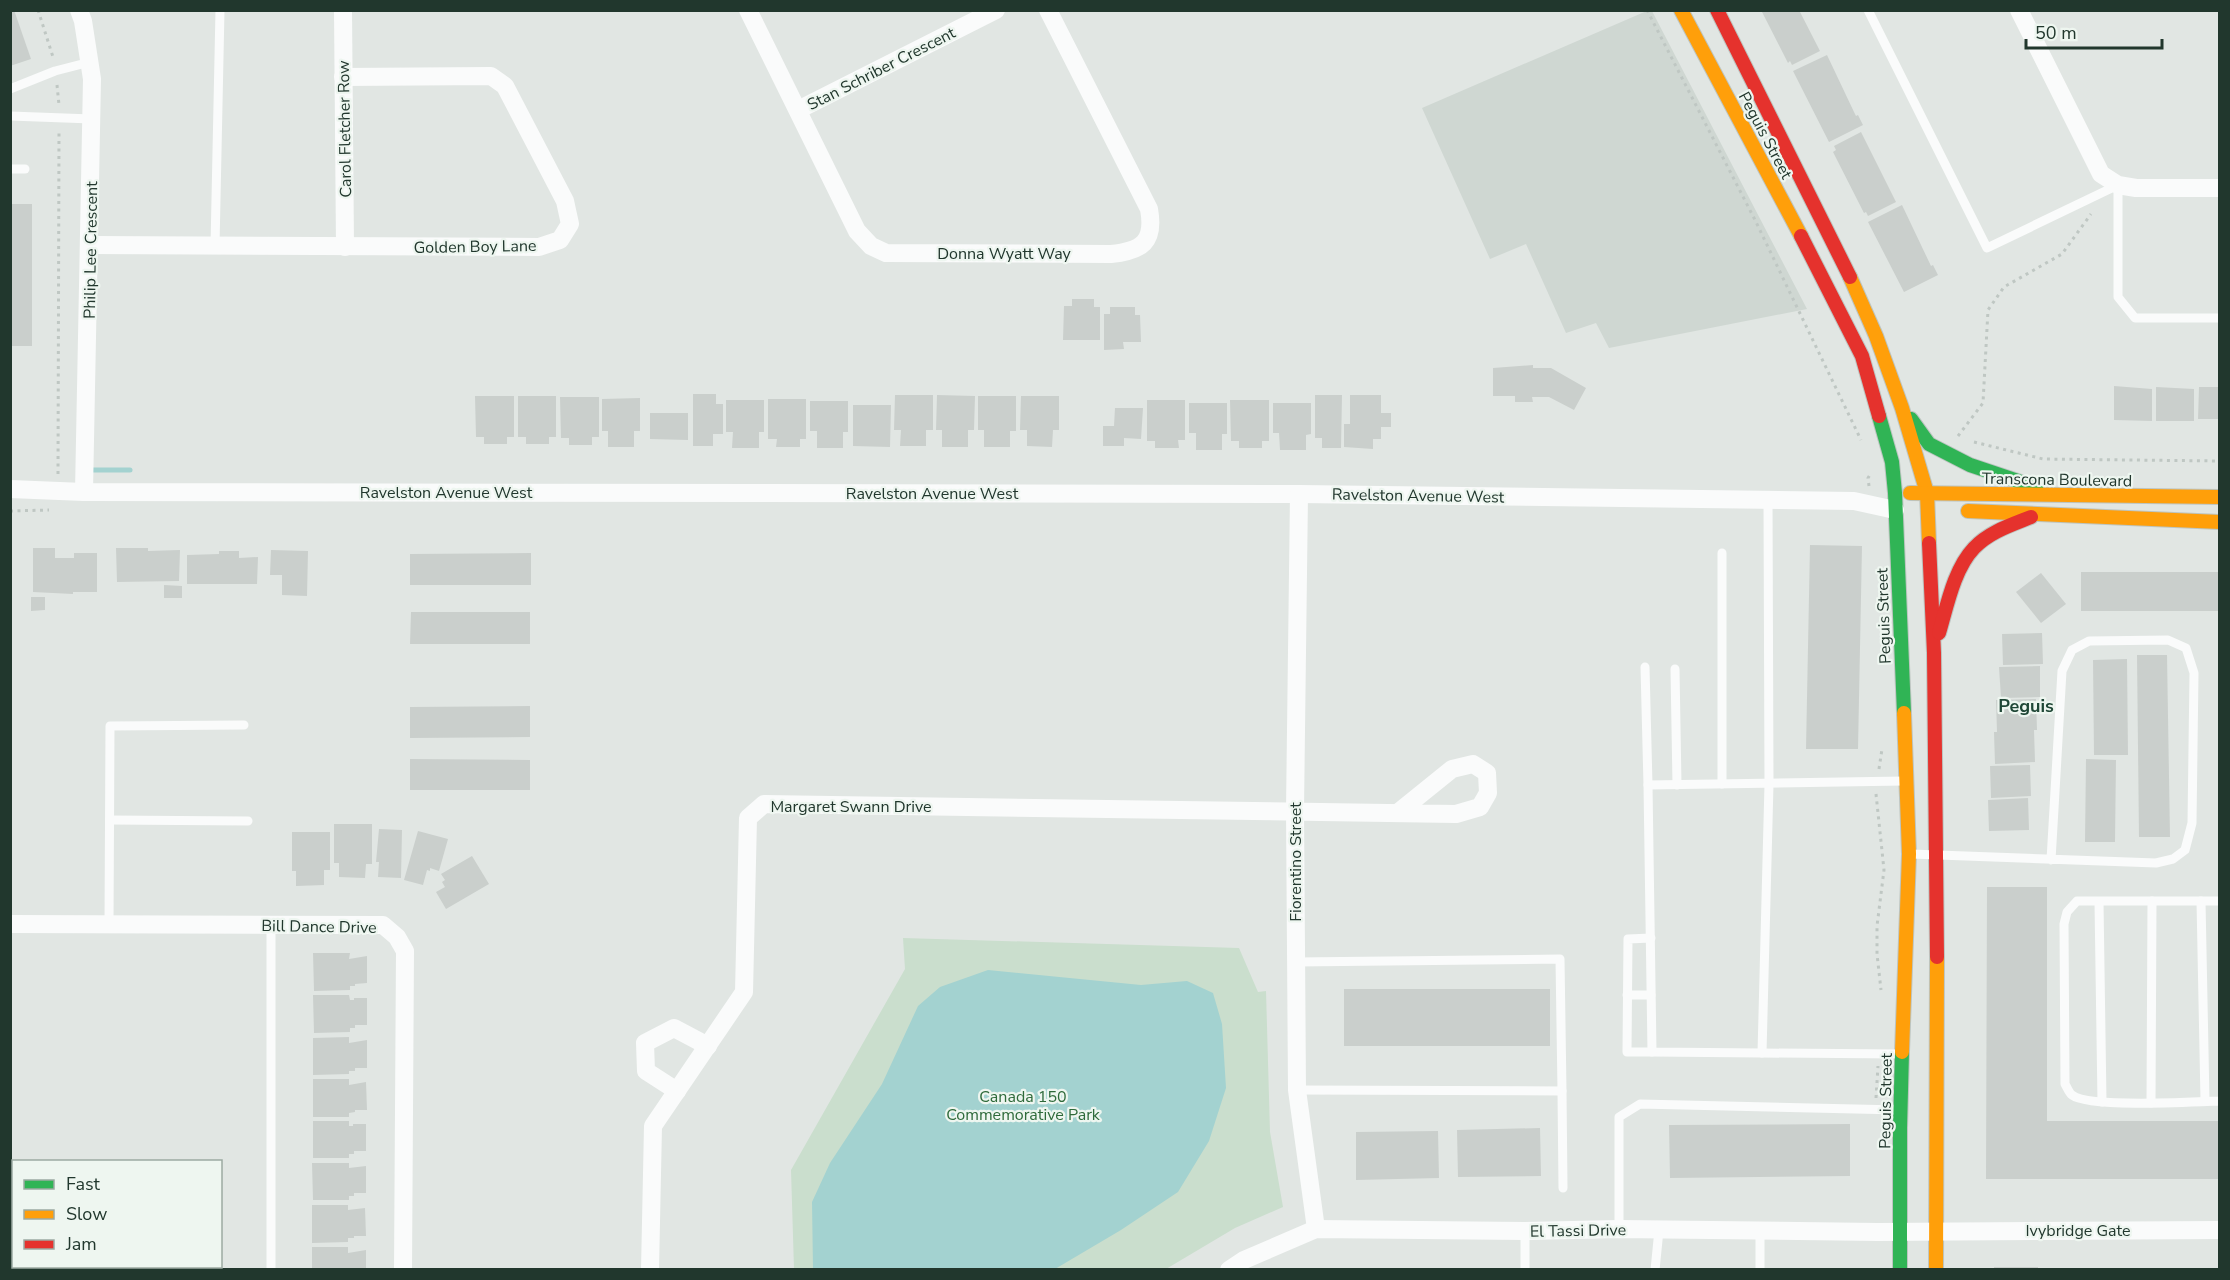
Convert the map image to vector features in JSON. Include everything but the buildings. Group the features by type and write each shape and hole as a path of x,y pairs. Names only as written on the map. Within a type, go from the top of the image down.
{"street":[{"name":"Philip Lee Crescent","path":"79,10 90,62 92,119 84,492"},
{"name":"Carol Fletcher Row","path":"343,10 345,247"},
{"name":"Donna Wyatt Way","path":"748,10 856,231 871,246 886,253 1111,254 1129,252 1145,242 1152,226 1149,209 1048,10"},
{"name":"Stan Schriber Crescent","path":"798,110 996,10"},
{"name":"Peguis Street","path":"1681,10 1701,36 1862,356 1892,462 1913,507 1934,653 1937,855 1936,1269"},
{"name":"Peguis Street","path":"1717,10 1720,27 1856,289 1902,408 1927,493 1913,507 1906,781 1909,854 1900,1110 1900,1269"},
{"path":"2019,10 2101,174 2118,184 2136,188 2220,188"},
{"name":"Golden Boy Lane","path":"90,245 539,247 560,240 570,224 565,201 505,86 491,76 344,78"},
{"path":"1902,408 1929,444 1970,465 2062,495"},
{"name":"Ravelston Avenue West","path":"10,489 84,492 1299,494 1768,500 1862,499 1913,507"},
{"name":"Transcona Boulevard","path":"1913,507 1927,493 2220,497"},
{"name":"Fiorentino Street","path":"1299,494 1295,810 1297,1090 1316,1230"},
{"name":"Transcona Boulevard","path":"1958,510 2220,522"},
{"path":"1934,653 1952,592 1972,549 2001,528 2040,514"},
{"name":"Margaret Swann Drive","path":"650,1269 653,1126 744,992 748,818 764,804 1400,812"},
{"name":"Bill Dance Drive","path":"10,924 382,925 396,937 405,951 403,1269"},
{"path":"677,1091 646,1071 645,1043 675,1028 708,1046"},
{"name":"El Tassi Drive","path":"1229,1269 1244,1260 1316,1230 1525,1232 1619,1229 1936,1230"},
{"name":"Ivybridge Gate","path":"1936,1230 2220,1230"}],"lane":[{"path":"215,246 220,10"},
{"path":"1868,10 1987,248 2118,184 2118,297 2135,318 2220,318"},
{"path":"10,89 55,71 90,62"},
{"path":"10,116 92,119"},
{"path":"10,169 25,169"},
{"path":"1762,1053 1769,784 1768,500"},
{"path":"1722,553 1722,784"},
{"path":"1909,854 2051,860 2157,863 2173,859 2185,850 2192,822 2194,673 2186,648 2168,640 2089,641 2072,650 2062,671 2051,860"},
{"path":"1645,668 1652,1052"},
{"path":"1675,669 1677,785"},
{"path":"109,924 110,726 244,725"},
{"path":"1648,785 1906,781"},
{"path":"110,820 248,821"},
{"path":"2220,901 2076,901 2067,912 2064,924 2065,1084 2072,1095 2081,1099 2102,1102 2220,1101"},
{"path":"2151,1103 2152,901"},
{"path":"2201,901 2205,1101"},
{"path":"2099,902 2102,1102"},
{"path":"271,925 271,1269"},
{"path":"1651,938 1628,939 1627,1052 1902,1054"},
{"path":"1296,962 1560,959 1563,1188"},
{"path":"1627,995 1651,995"},
{"path":"1297,1090 1562,1091"},
{"path":"1619,1229 1619,1117 1640,1104 1900,1110"},
{"path":"1655,1269 1659,1230"},
{"path":"1760,1230 1760,1269"},
{"path":"1525,1232 1525,1269"}],"path":[{"path":"10,511 58,510 59,117 52,54 38,10"},
{"path":"1647,10 1755,220 1862,442"},
{"path":"2095,208 2062,254 2004,287 1988,310 1983,403 1957,437 2043,459 2220,460"},
{"path":"1862,499 1868,478 1874,469"},
{"path":"1881,991 1877,926 1884,870 1878,821 1877,782 1883,743"},
{"path":"1878,1110 1876,1096 1879,1053"}],"shaded area":[{"path":"1649,10 1652,11 1807,309 1609,348 1596,323 1566,333 1526,244 1490,259 1422,108"}],"green space":[{"name":"Canada 150 Commemorative Park","path":"903,938 1239,948 1258,992 1266,991 1270,1132 1283,1207 1235,1228 1166,1269 794,1269 791,1170 905,969"}],"water":[{"name":"Canada 150 Commemorative Park","path":"988,970 1141,985 1187,981 1213,993 1222,1024 1226,1088 1209,1141 1178,1192 1121,1230 1055,1269 813,1269 812,1202 830,1163 882,1084 918,1006 940,987"}],"waterway":[{"path":"93,470 130,470"}],"traffic: fast":[{"path":"1879,416 1892,462 1895,493 1904,713"},
{"path":"1911,419 1929,444 1970,465 2036,487"},
{"path":"1900,1270 1902,1052"}],"traffic: slow":[{"path":"1681,10 1801,236"},
{"path":"1850,277 1876,336 1902,408 1927,493 1929,543"},
{"path":"1910,493 2220,497"},
{"path":"1968,511 2220,522"},
{"path":"1902,1052 1909,854 1904,713"},
{"path":"1936,1270 1937,957"}],"traffic: jam":[{"path":"1717,10 1850,277"},
{"path":"1801,236 1862,356 1879,416"},
{"path":"1939,633 1961,566 1974,548 2001,529 2031,517"},
{"path":"1929,543 1934,653 1937,957"}],"district":[{"name":"Peguis","path":"2026,706"}]}
